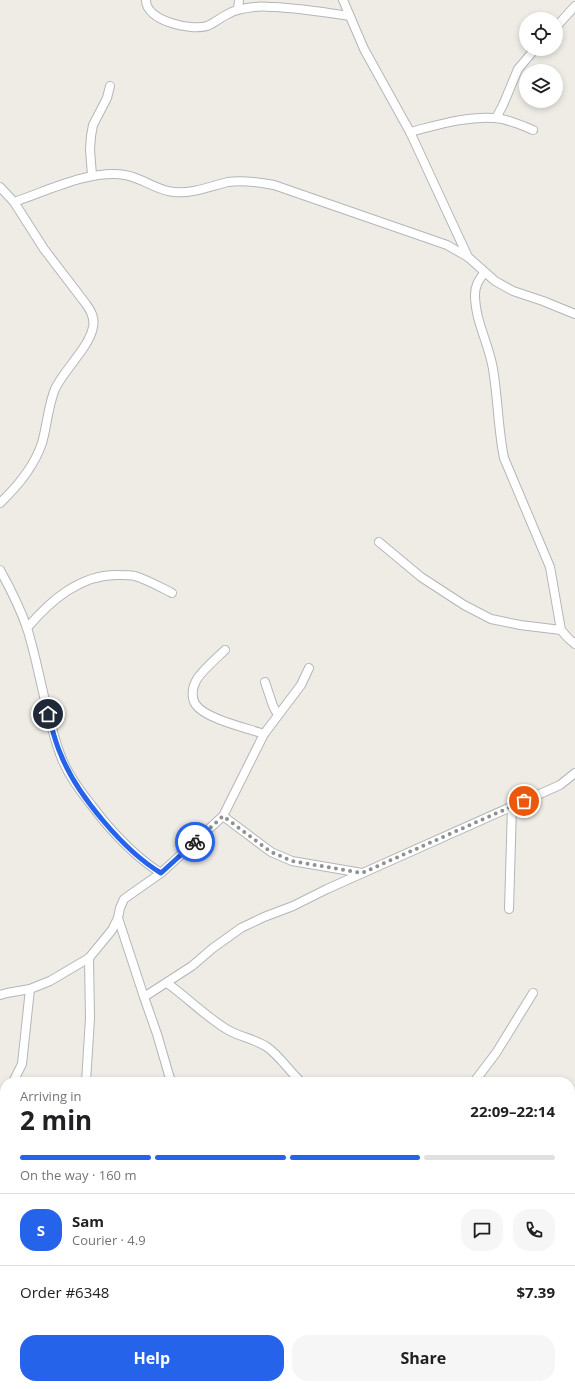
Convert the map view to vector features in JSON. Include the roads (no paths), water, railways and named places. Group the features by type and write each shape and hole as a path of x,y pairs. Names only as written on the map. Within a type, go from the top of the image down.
{"street":[{"path":"146,0 151,13 160,19 191,28 206,26 229,13 256,7 283,7 348,16"},
{"path":"238,10 239,0"},
{"path":"343,0 348,16 410,132 468,257"},
{"path":"563,19 575,6"},
{"path":"496,118 518,69 529,56"},
{"path":"92,176 90,150 93,125 107,98 110,86"},
{"path":"410,132 473,118 496,118 533,130"},
{"path":"14,202 92,176 111,174 126,175 160,189 174,192 190,191 236,182 250,181 274,185 447,245 468,257 484,273 495,281 513,290 575,314"},
{"path":"0,187 14,202 44,249 86,304 92,313 94,322 90,338 65,371 55,390 42,444 30,469 0,503"},
{"path":"484,273 476,284 475,296 481,331 490,353 500,440 504,458 550,567 560,630 575,644"},
{"path":"379,542 422,577 464,605 491,619 543,629 560,630"},
{"path":"0,570 20,610 27,628 54,735 60,755 73,782 115,834 148,865 161,873"},
{"path":"27,628 48,606 64,593 96,577 113,575 134,576 172,593"},
{"path":"225,650 196,680 192,694 196,705 207,713 227,722 264,734"},
{"path":"0,995 30,989 50,981 89,958 112,930 118,918 124,899 161,873 223,816 264,734 301,685 309,668"},
{"path":"265,682 273,706 278,715"},
{"path":"144,997 167,983 241,928 560,785 575,773"},
{"path":"509,910 512,806"},
{"path":"223,816 271,852 292,861 362,873"},
{"path":"118,918 157,1034 170,1077"},
{"path":"86,1077 90,1018 89,958"},
{"path":"167,983 186,996 206,1014 228,1030 265,1046 275,1053 283,1064 296,1077"},
{"path":"16,1077 22,1064 30,989"},
{"path":"478,1077 496,1053 533,993"}]}
